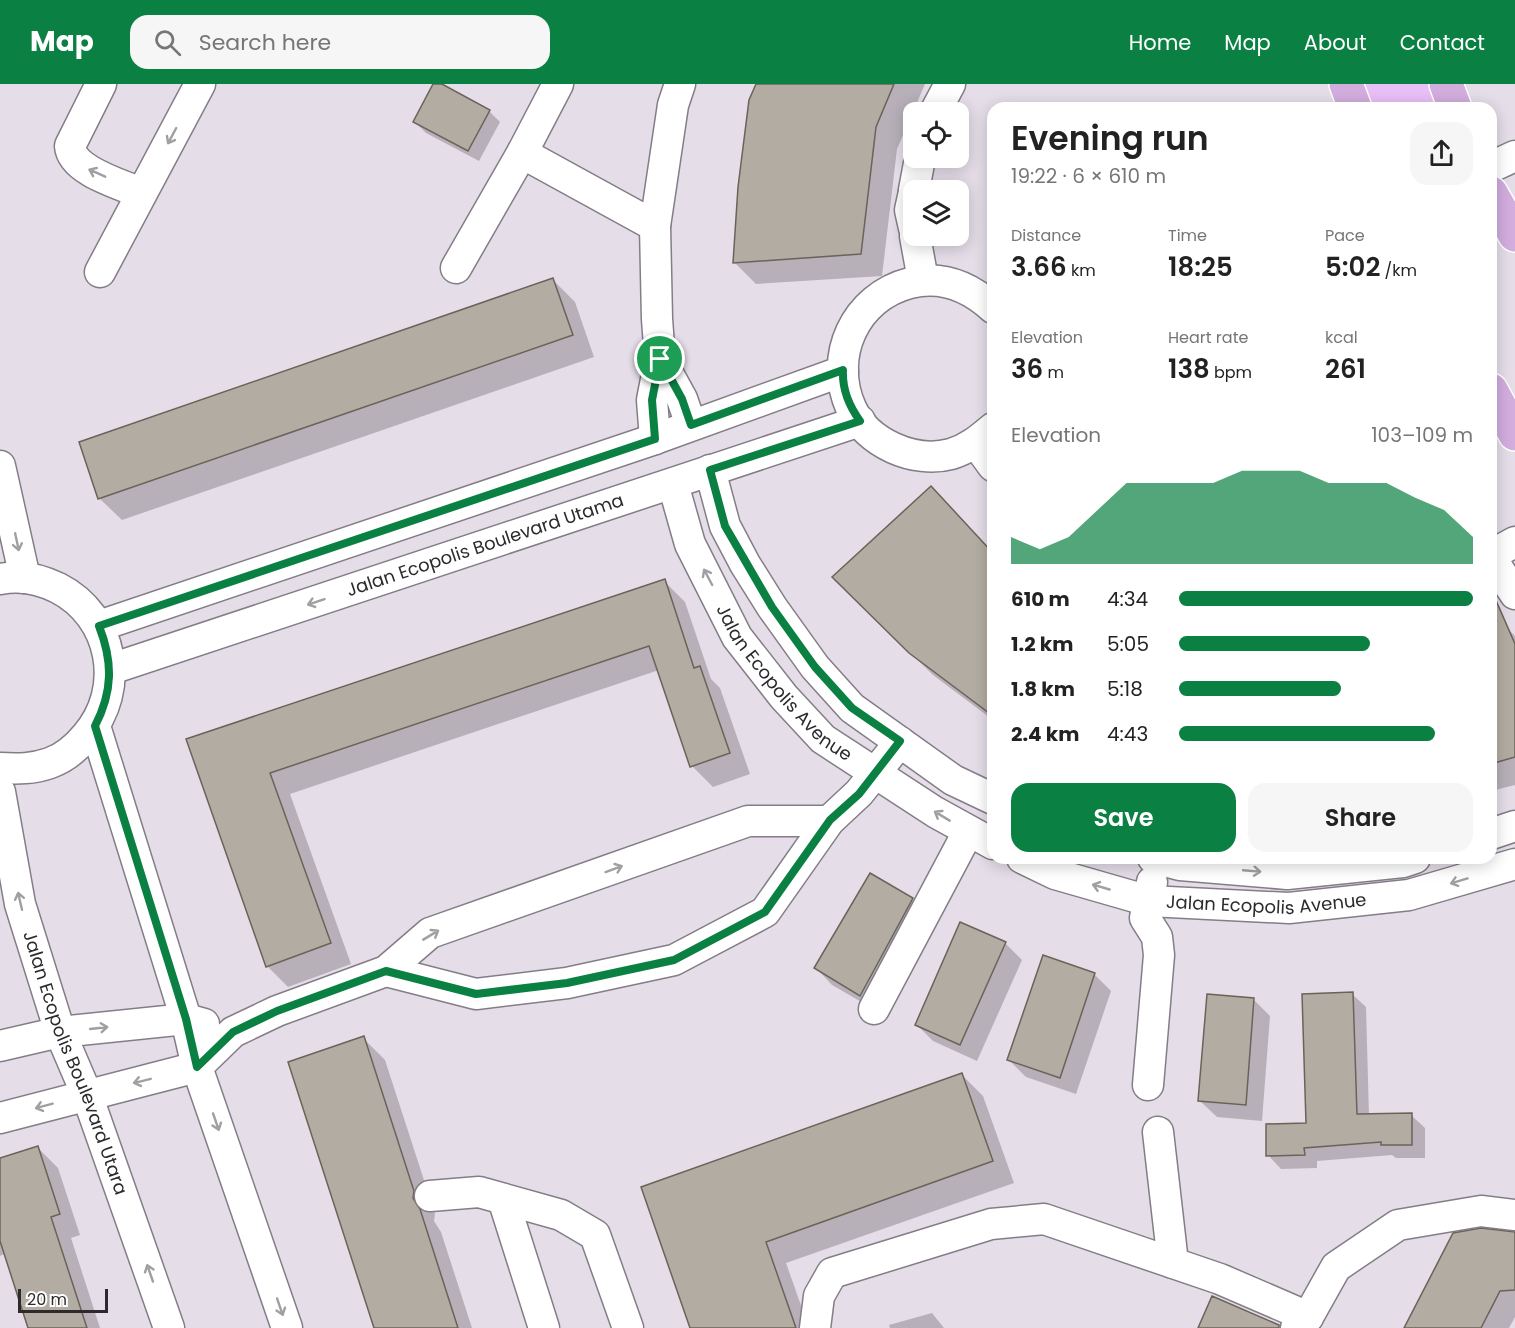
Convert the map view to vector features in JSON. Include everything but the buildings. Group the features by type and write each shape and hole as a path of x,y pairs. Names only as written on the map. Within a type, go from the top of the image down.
{"main road":[{"path":"1346,84 1354,102"},
{"path":"1446,84 1453,102"},
{"path":"1497,204 1515,235"},
{"path":"1497,401 1515,434"}],"street":[{"path":"101,84 73,139 70,153 75,162 141,194"},
{"path":"100,272 200,84"},
{"path":"456,268 522,153 558,84"},
{"path":"655,439 652,400 660,359 655,226 673,105 680,84"},
{"path":"940,102 950,84"},
{"path":"522,153 655,226"},
{"path":"1497,164 1515,156"},
{"path":"917,246 923,280"},
{"path":"987,302 979,294 952,283 923,280 895,287 870,303 852,326 843,353 842,382 852,410 869,433 893,449 921,456 950,454 987,445"},
{"path":"660,359 682,399 691,425"},
{"path":"99,626 655,439 843,370"},
{"name":"Jalan Ecopolis Boulevard Utama","path":"111,669 860,421"},
{"path":"0,466 12,578 47,583 67,593 85,608 99,626 107,647 111,669 104,709 95,726 76,748 52,762 24,769 0,768"},
{"name":"Jalan Ecopolis Avenue","path":"710,470 725,526 772,607 815,667 852,708 953,780 987,796"},
{"name":"Jalan Ecopolis Avenue","path":"673,484 690,544 737,637 784,697 823,739 874,774 981,838"},
{"path":"1497,553 1515,542"},
{"path":"1497,566 1515,594"},
{"path":"95,726 186,1019 197,1067 287,1328"},
{"path":"386,971 476,994 567,983 674,960 765,912 830,820 859,794 900,741"},
{"name":"Jalan Ecopolis Boulevard Utara","path":"0,792 21,904 60,1032 87,1095 169,1328"},
{"path":"0,1118 197,1067 233,1032 277,1011 386,971 430,933 748,821 830,820"},
{"path":"1497,832 1515,826"},
{"path":"874,1009 981,838"},
{"name":"Jalan Ecopolis Avenue","path":"1034,864 1055,874 1149,901 1289,908 1409,896 1515,864"},
{"path":"1148,1085 1159,955 1157,937 1145,918 1153,864"},
{"name":"Jalan Ecopolis Avenue","path":"1176,864 1287,874 1384,864"},
{"path":"0,1046 60,1032 186,1019 233,1032"},
{"path":"1158,1132 1173,1263"},
{"path":"430,1196 479,1192 561,1215 595,1235 628,1328"},
{"path":"503,1199 544,1328"},
{"path":"815,1328 819,1296 832,1273 991,1224 1044,1218 1220,1279 1302,1323 1336,1268 1398,1225 1481,1211 1515,1215"}],"shaded area":[{"path":"1344,84 1445,84 1452,102 1352,102"}],"route":[{"path":"660,359 682,399 691,425 843,370 842,382 852,410 860,421 710,470 725,526 772,607 815,667 852,708 900,741 859,794 830,820 798,869 765,912 674,960 567,983 476,994 386,971 277,1011 233,1032 197,1067 186,1019 95,726 104,709 111,669 107,647 99,626 655,439 652,400 660,359"}]}
